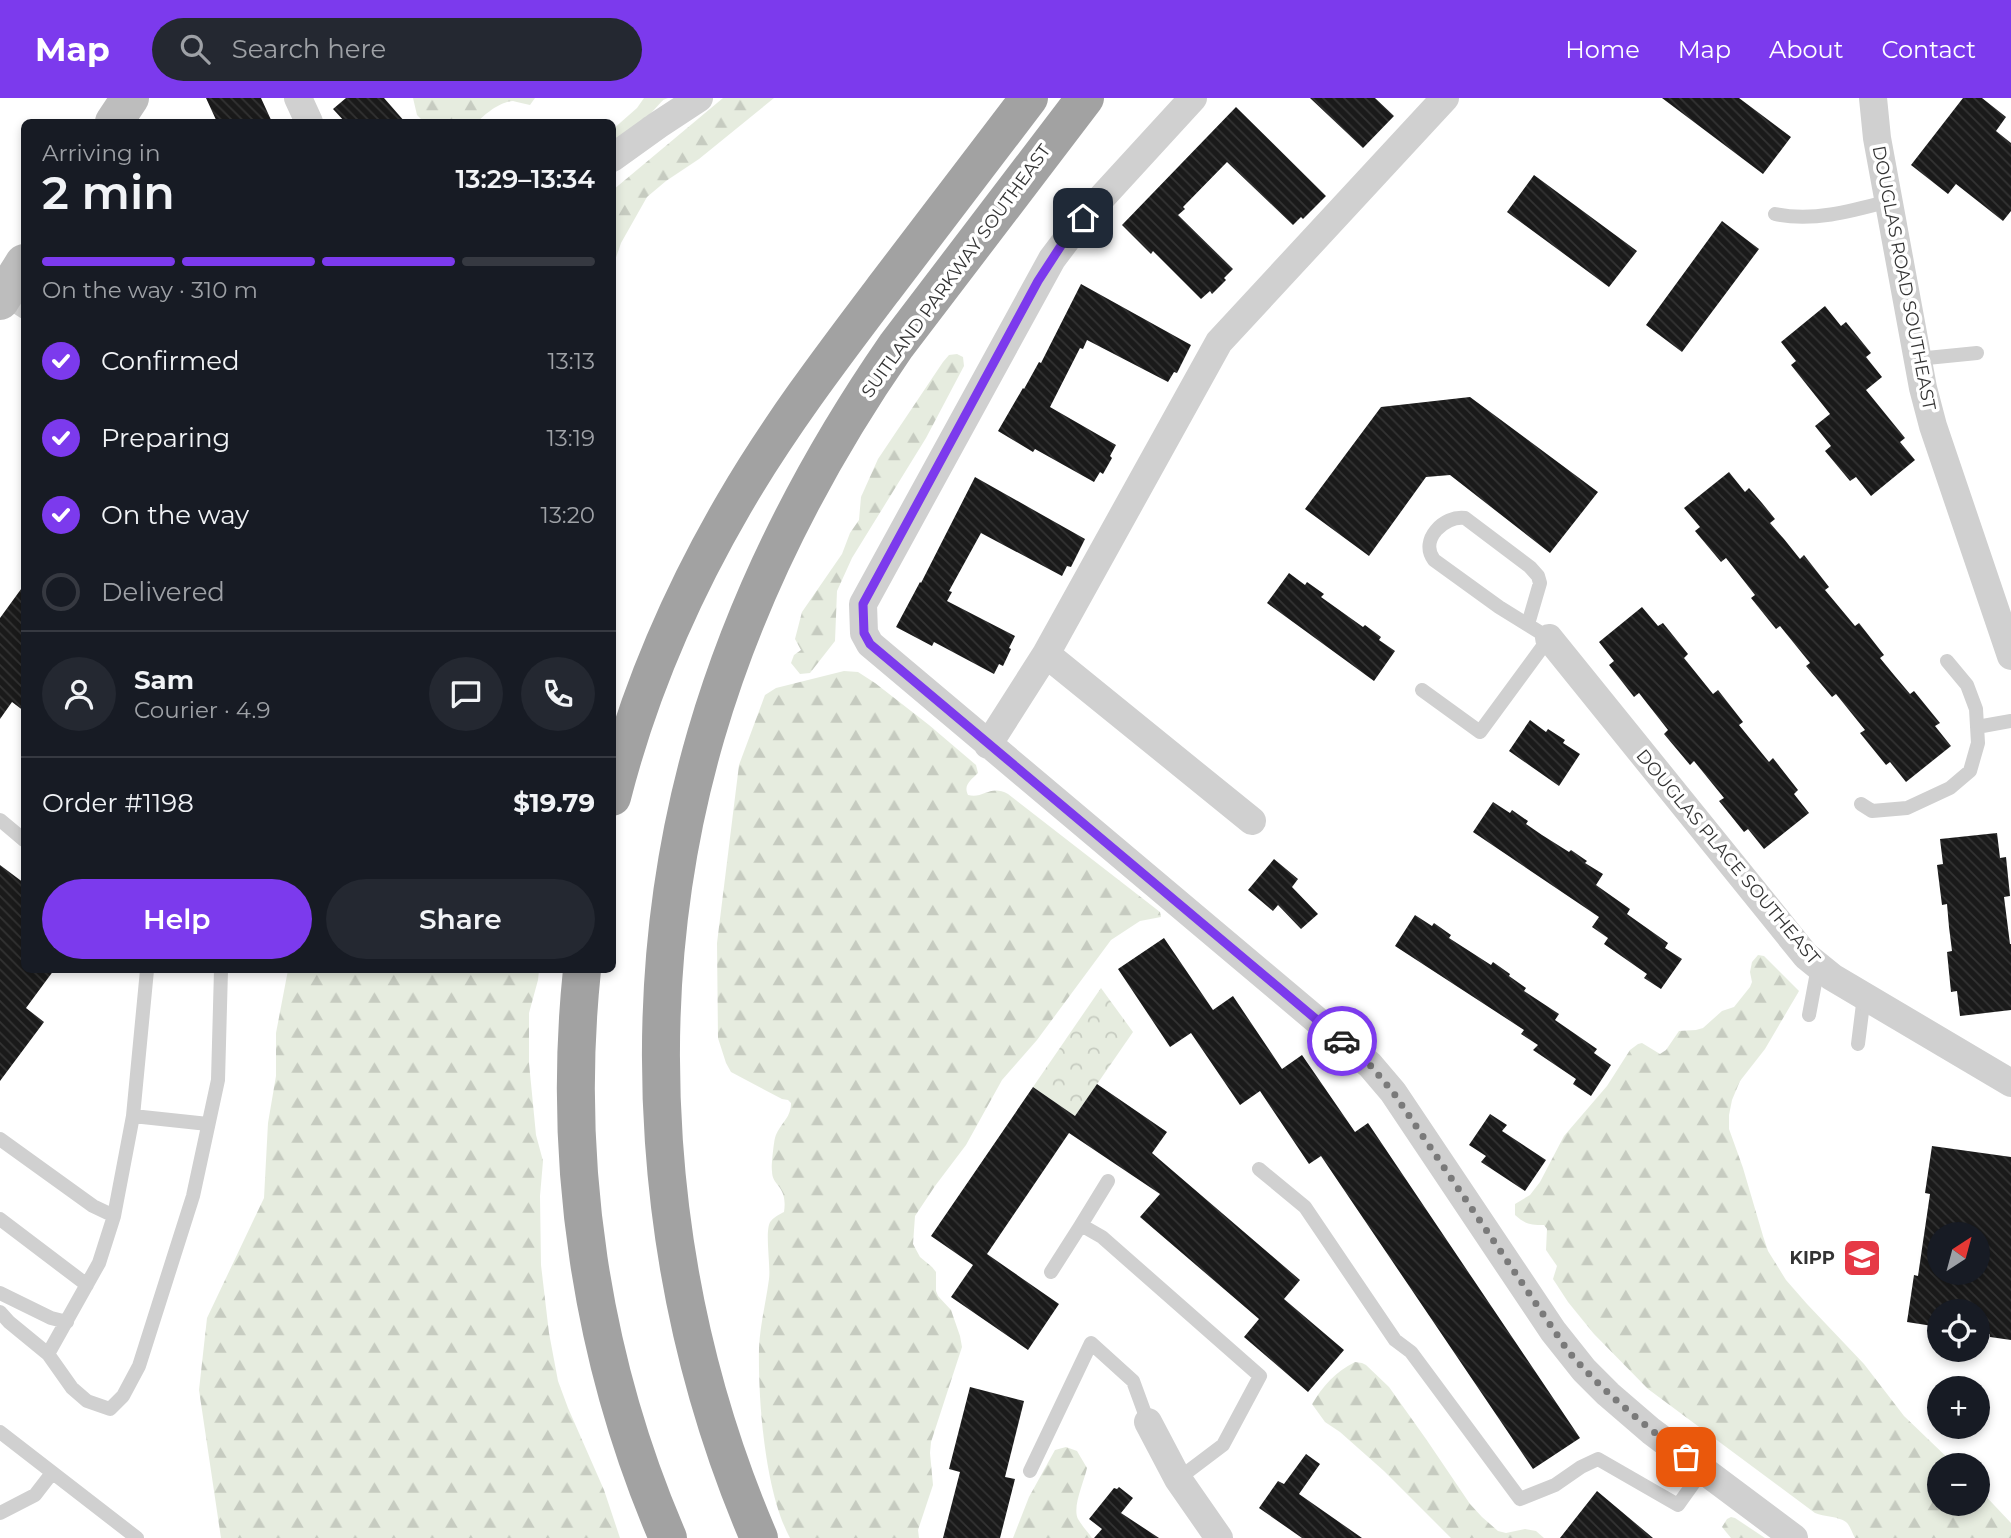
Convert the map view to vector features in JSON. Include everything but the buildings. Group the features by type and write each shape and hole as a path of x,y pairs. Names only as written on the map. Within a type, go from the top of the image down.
{"highway":[{"path":"616,784 640,706 659,658 695,578 735,502 782,428 833,356 1029,98"},
{"name":"SUITLAND PARKWAY SOUTHEAST","path":"759,1538 728,1460 696,1353 678,1263 666,1175 662,1087 663,999 670,912 685,826 705,738 718,698 749,613 797,509 878,373 1086,98"},
{"path":"1035,163 1104,98"},
{"path":"582,973 578,1002 575,1100 576,1146 585,1241 618,1393 646,1484 668,1538"}],"main road":[{"path":"116,119 130,98"},
{"path":"7,302 21,270"}],"street":[{"path":"298,98 308,119"},
{"path":"616,155 699,98"},
{"path":"1193,98 1083,218 1052,259 863,604 864,633 870,644 988,745 1370,1065 1393,1092 1568,1351 1625,1409 1794,1538"},
{"path":"988,745 1046,654 1219,342 1445,98"},
{"name":"DOUGLAS ROAD SOUTHEAST","path":"1872,98 1917,359 1933,426 2011,656"},
{"name":"DOUGLAS PLACE SOUTHEAST","path":"1539,631 1797,946 1818,967 2011,1083"},
{"path":"1046,654 1252,821"},
{"path":"1148,1422 1178,1479 1219,1538"}],"lane":[{"path":"1775,214 1789,217 1825,215 1889,201"},
{"path":"1917,359 1977,353"},
{"path":"1422,690 1480,732 1539,631 1538,576 1465,518 1457,517 1441,525 1429,545 1429,553 1434,560 1499,607 1539,631"},
{"path":"1861,804 1872,811 1907,808 1950,788 1970,771 1978,743 1976,709 1967,685 1947,661"},
{"path":"1977,727 2011,721"},
{"path":"0,820 21,838"},
{"path":"1809,1015 1818,967"},
{"path":"48,1353 99,1263 114,1216 132,1116 147,973"},
{"path":"0,1312 48,1353 72,1388 87,1401 110,1409 123,1396 139,1366 193,1196 218,1080 221,973"},
{"path":"1858,1044 1864,996"},
{"path":"132,1116 208,1124"},
{"path":"0,1139 93,1206 114,1216"},
{"path":"1259,1168 1305,1207 1395,1340 1411,1352 1520,1499 1555,1485 1598,1459 1678,1505 1703,1469"},
{"path":"1051,1272 1108,1181"},
{"path":"0,1219 87,1286"},
{"path":"1081,1226 1102,1237 1260,1376 1223,1445 1178,1479"},
{"path":"0,1293 51,1318 67,1322"},
{"path":"1030,1471 1091,1343 1133,1381 1148,1422"},
{"path":"0,1432 138,1538"},
{"path":"0,1513 36,1495 52,1473"}],"green space":[{"path":"413,98 535,98 530,105 513,101 504,103 481,119 421,119 417,115"},
{"path":"644,98 668,98 663,100 616,150 616,126"},
{"path":"723,98 774,98 647,197 621,243 616,257 616,187"},
{"path":"957,354 963,357 964,366 926,438 852,558 837,591 835,641 810,673 800,674 791,663 794,655 801,650 795,639 802,612 842,554 850,533 859,520 861,497 878,459 943,362 949,355"},
{"path":"844,671 858,672 875,683 976,765 978,773 967,785 968,795 996,790 1008,794 1160,912 1161,917 1140,921 1111,940 1037,1040 1002,1080 966,1145 915,1216 913,1244 920,1257 936,1272 936,1291 951,1310 962,1347 931,1442 933,1485 918,1530 919,1538 790,1538 781,1519 765,1446 759,1348 769,1279 769,1225 784,1212 785,1203 782,1191 773,1176 774,1144 791,1103 731,1072 718,1038 717,943 739,765 765,695 776,688"},
{"path":"1758,955 1764,956 1799,991 1765,1049 1740,1081 1729,1115 1729,1129 1768,1251 1786,1280 1864,1364 1904,1416 1943,1453 1927,1453 1927,1516 1990,1516 1990,1501 2011,1523 2011,1538 1855,1538 1846,1522 1815,1513 1648,1389 1594,1334 1553,1279 1557,1266 1546,1250 1547,1229 1544,1225 1528,1223 1515,1215 1515,1204 1530,1195 1540,1182 1564,1136 1607,1086 1630,1050 1642,1043 1660,1054 1679,1031 1703,1028 1722,1011 1734,1007 1752,982 1752,962"},
{"path":"287,973 539,973 529,1013 529,1063 536,1135 543,1161 540,1196 541,1265 549,1333 558,1381 604,1490 620,1538 221,1538 199,1390 207,1318 264,1198 268,1123 276,1076 276,1033"},
{"path":"1101,988 1133,1032 1075,1116 1033,1087"},
{"path":"1355,1362 1366,1365 1389,1387 1470,1504 1482,1517 1498,1531 1506,1533 1525,1529 1536,1531 1544,1538 1451,1538 1384,1471 1325,1422 1312,1404 1330,1380"},
{"path":"1066,1447 1077,1451 1087,1468 1077,1501 1077,1514 1092,1538 1013,1538 1029,1497 1055,1450"},
{"path":"1731,1517 1765,1538 1731,1538 1722,1527"}],"way so far":[{"path":"1342,1041 1370,1065 1393,1092 1568,1351 1625,1409 1686,1457"}],"place":[{"name":"KIPP","path":"1862,1258"}],"route":[{"path":"1083,218 1066,238 1038,281 863,604 864,633 870,644 1342,1041"}]}
